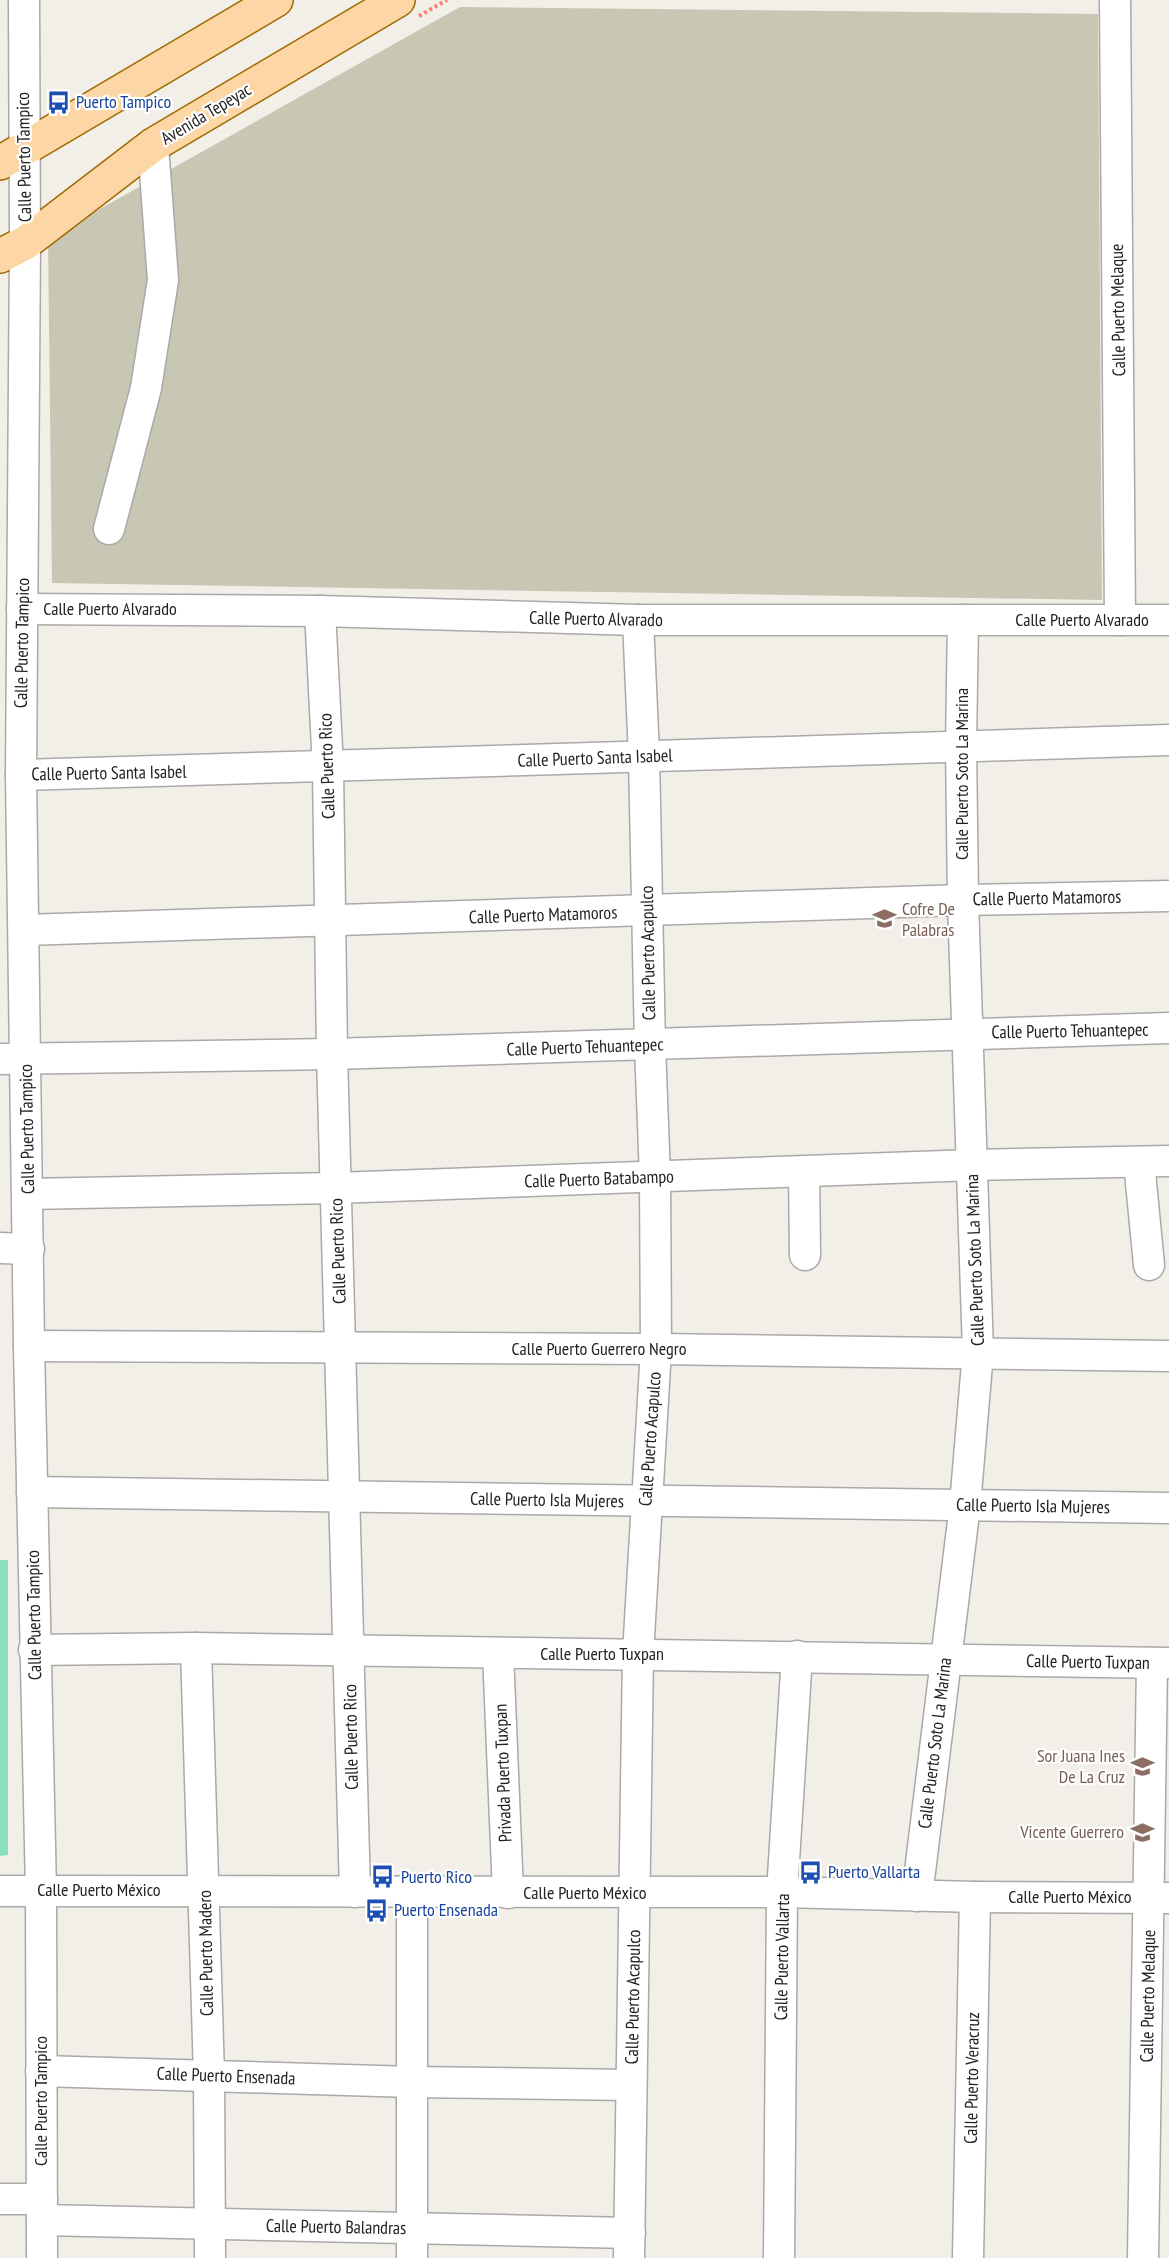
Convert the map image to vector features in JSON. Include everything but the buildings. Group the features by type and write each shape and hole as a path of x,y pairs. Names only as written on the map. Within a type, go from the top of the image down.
{"main road":[{"path":"10,155 276,0"},
{"name":"Avenida Tepeyac","path":"12,250 153,145 398,0"}],"street":[{"name":"Calle Puerto Tampico","path":"24,0 10,155 11,515 22,609 10,697 21,775 25,930 13,1060 28,1194 14,1249 29,1346 41,1891 42,2258"},
{"name":"Calle Puerto Melaque","path":"1115,0 1120,620"},
{"path":"109,529 146,388 163,280 153,145"},
{"name":"Calle Puerto Alvarado","path":"22,609 320,610 638,620 1169,620"},
{"name":"Calle Puerto Rico","path":"320,610 328,768 332,1054 355,1892"},
{"name":"Calle Puerto Acapulco","path":"629,2246 638,1654 656,1349 655,1177 644,756 638,620"},
{"name":"Calle Puerto Soto La Marina","path":"917,1896 965,1506 978,1352 963,900 961,746 963,620"},
{"name":"Calle Puerto Santa Isabel","path":"21,775 328,768 1169,740"},
{"name":"Calle Puerto Matamoros","path":"25,930 648,912 963,900 1169,896"},
{"name":"Calle Puerto Tehuantepec","path":"13,1060 650,1046 1169,1028"},
{"name":"Calle Puerto Batabampo","path":"28,1194 336,1188 973,1165 1169,1161"},
{"path":"1139,1162 1149,1264"},
{"path":"804,1172 805,1255"},
{"name":"Calle Puerto Guerrero Negro","path":"29,1346 656,1349 1169,1356"},
{"name":"Calle Puerto Isla Mujeres","path":"32,1492 1169,1508"},
{"name":"Calle Puerto Tuxpan","path":"34,1650 196,1648 1160,1663"},
{"name":"Calle Puerto Madero","path":"196,1648 209,2074 210,2258"},
{"name":"Privada Puerto Tuxpan","path":"498,1653 508,1893"},
{"name":"Calle Puerto Vallarta","path":"779,2258 782,1892 797,1656"},
{"name":"Calle Puerto Melaque","path":"1143,2258 1159,1898 1160,1663"},
{"name":"Calle Puerto México","path":"0,1891 782,1892 975,1897 1159,1898"},
{"path":"412,1893 412,2258"},
{"name":"Calle Puerto Veracruz","path":"968,2258 975,1897"},
{"name":"Calle Puerto Ensenada","path":"40,2071 209,2074 412,2082 630,2085"},
{"name":"Calle Puerto Balandras","path":"0,2199 42,2209 210,2225 412,2228 629,2246"}],"shaded area":[{"path":"460,7 1098,14 1102,600 52,583 48,238"}],"green space":[{"path":"0,1560 8,1560 8,1855 0,1856"}],"place":[{"name":"Puerto Tampico","path":"58,102"},
{"name":"Cofre De Palabras","path":"884,919"},
{"name":"Sor Juana Ines De La Cruz","path":"1143,1766"},
{"name":"Vicente Guerrero","path":"1142,1832"},
{"name":"Puerto Vallarta","path":"810,1872"},
{"name":"Puerto Rico","path":"383,1877"},
{"name":"Puerto Ensenada","path":"376,1910"}]}
